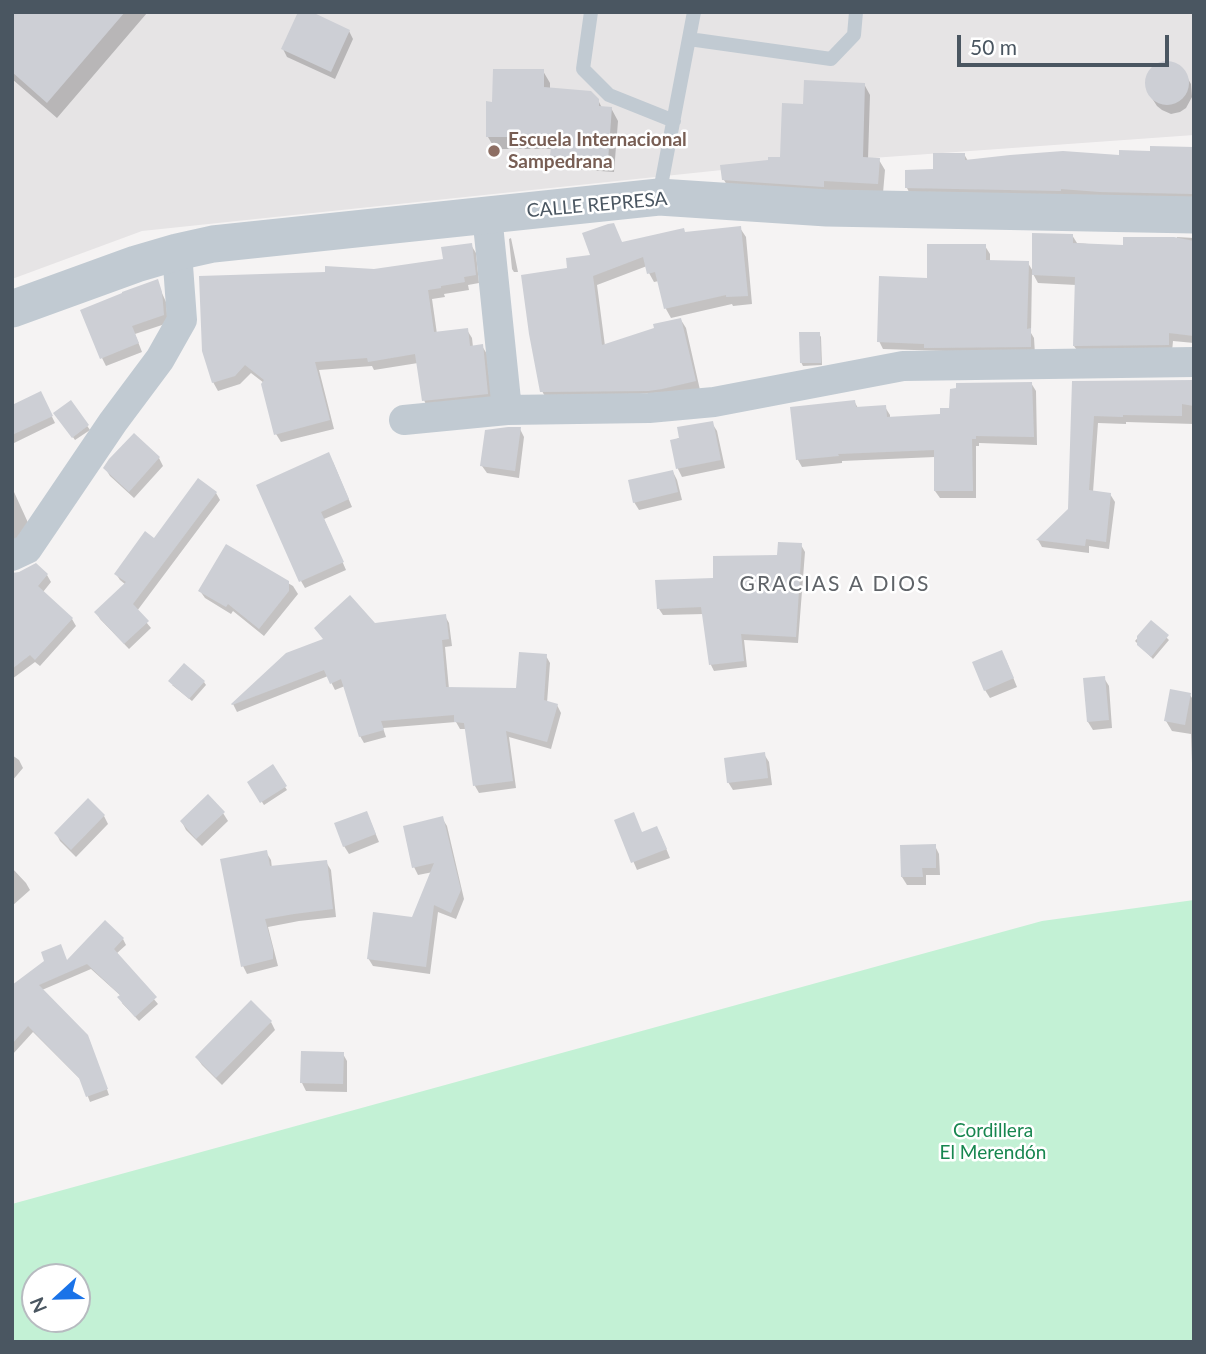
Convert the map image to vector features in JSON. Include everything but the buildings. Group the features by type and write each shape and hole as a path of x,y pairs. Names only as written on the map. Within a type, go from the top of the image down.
{"street":[{"name":"CALLE REPRESA","path":"12,309 136,264 213,244 659,197 827,208 1194,215"},
{"path":"487,215 507,411"},
{"path":"12,556 27,549 113,422 160,359 182,320 177,252"},
{"path":"404,420 507,411 649,408 714,402 902,366 1194,362"}],"lane":[{"path":"591,12 583,69 609,95 674,121"},
{"path":"659,197 694,12"},
{"path":"689,39 831,59 854,35 856,12"}],"shaded area":[{"name":"Escuela Internacional Sampedrana","path":"12,12 1194,12 1194,135 760,166 142,231 12,279"}],"green space":[{"name":"Cordillera El Merendón","path":"1194,900 1194,1342 12,1342 12,1204 1042,921"}],"place":[{"name":"Escuela Internacional Sampedrana","path":"494,151"}],"district":[{"name":"GRACIAS A DIOS","path":"835,584"}]}
